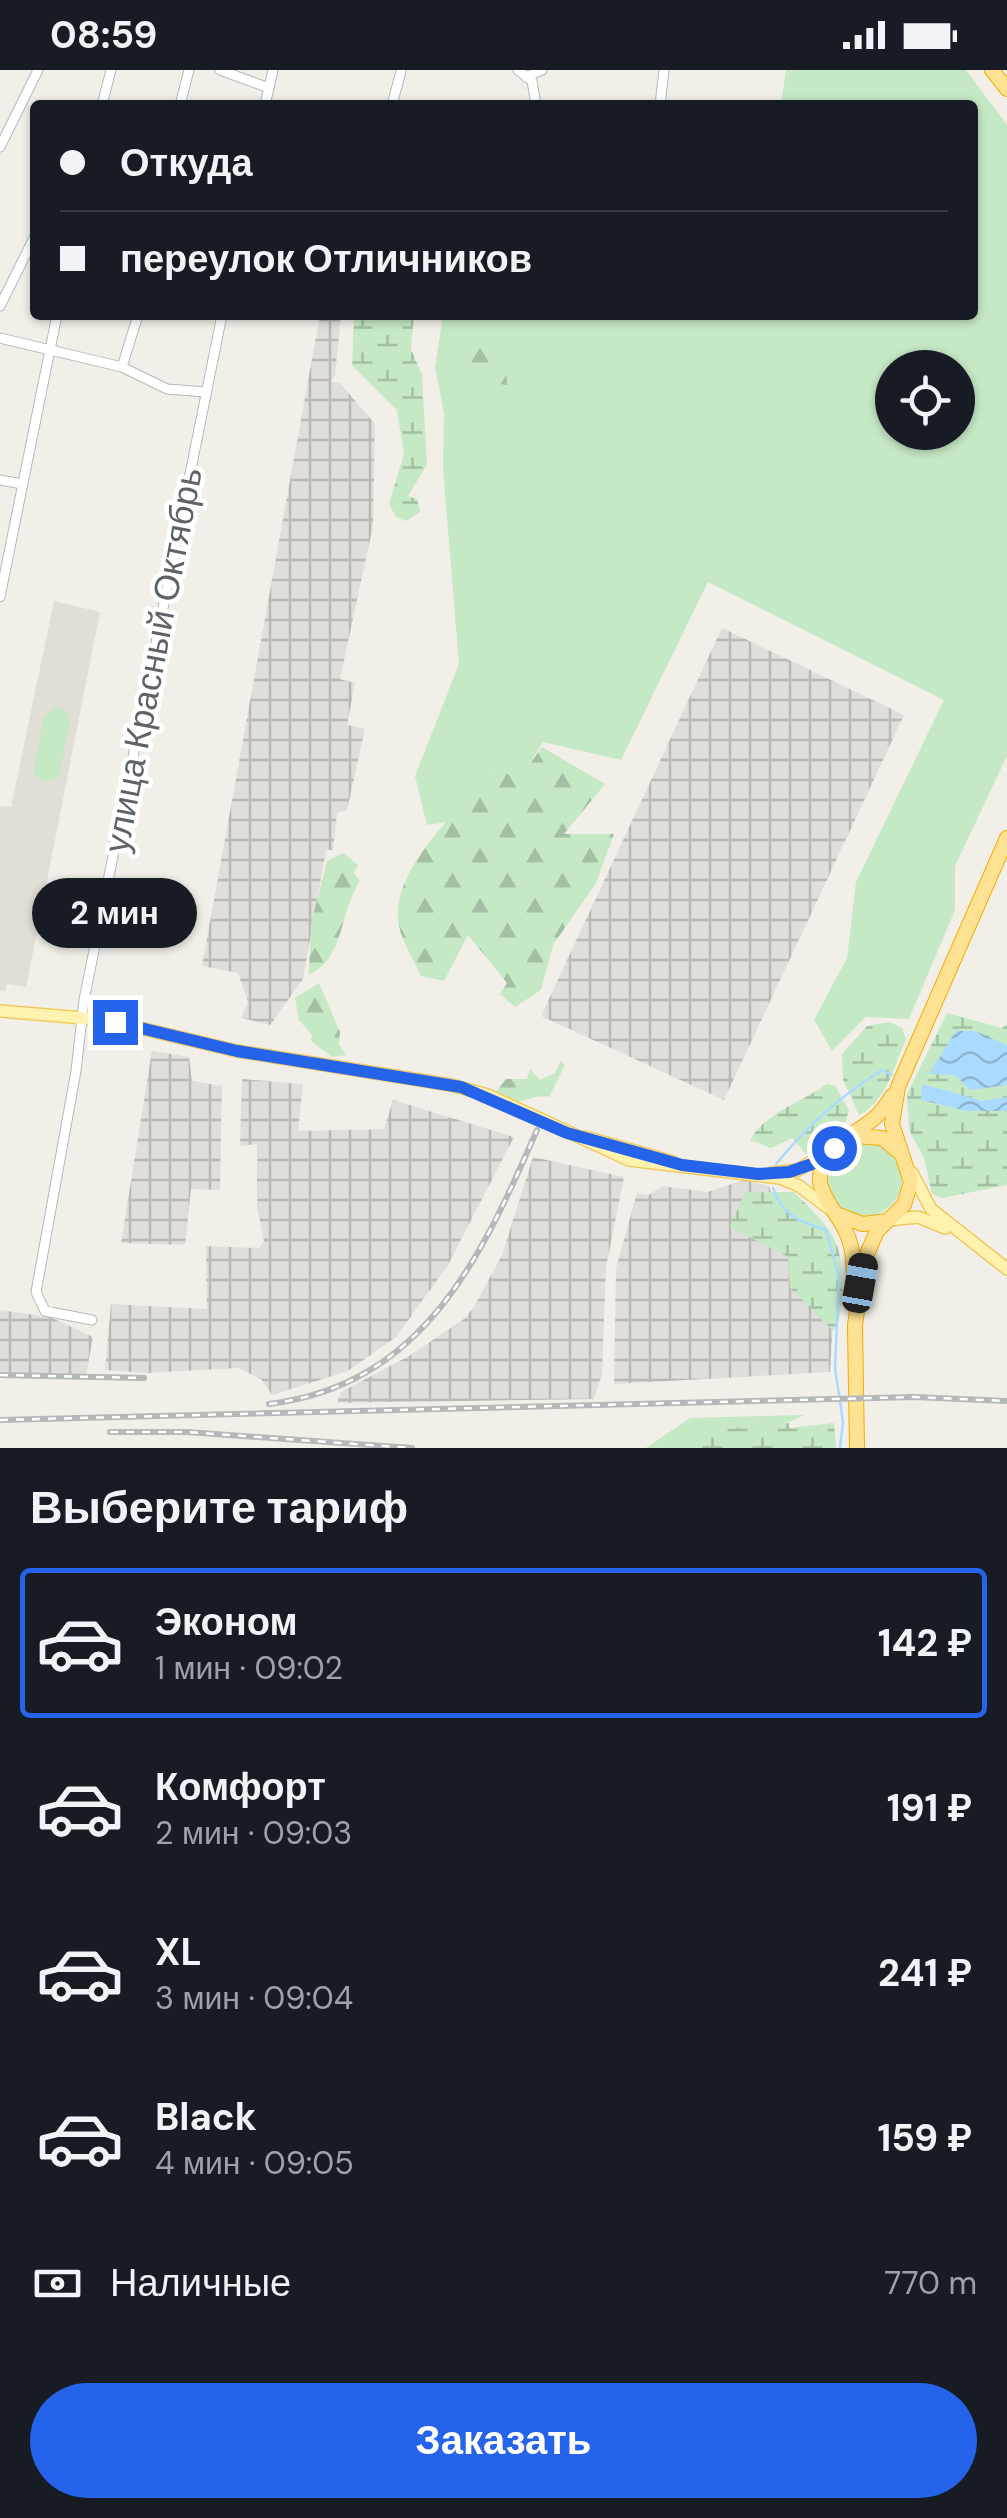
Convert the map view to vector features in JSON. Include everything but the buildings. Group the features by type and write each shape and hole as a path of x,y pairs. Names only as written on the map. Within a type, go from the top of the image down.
{"highway":[{"path":"992,70 1007,89"},
{"path":"856,1448 852,1247 820,1178 824,1162 834,1148 877,1120 898,1087 1007,838"},
{"path":"856,1305 867,1248 908,1197 908,1164 892,1124 898,1087"},
{"path":"854,1136 882,1138 908,1164"},
{"path":"832,1211 863,1224 888,1220"}],"main road":[{"path":"0,1011 83,1018 237,1051 461,1087 567,1133 682,1165 758,1174 798,1186 832,1211"},
{"path":"758,1174 798,1170 834,1148"},
{"path":"908,1164 928,1205 1007,1269"},
{"path":"888,1220 918,1217 962,1236"}],"street":[{"path":"0,147 38,70"},
{"path":"103,100 112,70"},
{"path":"181,100 189,70"},
{"path":"220,70 269,88"},
{"path":"266,100 273,70"},
{"path":"522,73 542,70"},
{"path":"661,100 664,70"},
{"path":"393,100 401,71"},
{"path":"522,73 532,82 535,100"},
{"path":"0,306 30,246"},
{"path":"0,597 56,320"},
{"path":"122,367 136,320"},
{"name":"улица Красный Октябрь","path":"92,1320 45,1311 36,1292 83,1018 221,320"},
{"path":"0,338 122,367 167,388 206,392"},
{"path":"0,480 22,484"}],"shaded area":[{"path":"319,320 341,320 335,376 330,381 340,383 375,424 373,526 340,679 355,683 347,725 365,729 347,810 337,813 333,850 326,850 303,979 270,1025 241,1018 248,1002 238,973 202,966"},
{"path":"54,601 100,612 26,987 7,984 5,991 0,990 0,806 11,807"},
{"path":"722,628 904,715 724,1100 541,1016"},
{"path":"152,1051 189,1057 192,1081 222,1086 220,1190 191,1189 185,1245 121,1243"},
{"path":"242,1079 303,1084 298,1131 384,1129 393,1100 514,1137 448,1265 396,1337 348,1371 272,1395 262,1380 239,1368 146,1373 105,1370 111,1304 207,1309 206,1246 259,1248 264,1241 257,1206 257,1144 240,1146"},
{"path":"533,1157 624,1177 606,1267 602,1374 594,1399 337,1403 341,1392 409,1356 464,1319 474,1307 502,1255"},
{"path":"744,1180 769,1186 778,1212 834,1305 830,1372 614,1384 616,1268 637,1193 649,1195 662,1186 707,1192"},
{"path":"0,1310 50,1317 93,1337 86,1375 0,1373"}],"green space":[{"path":"786,70 966,70 1007,125 1007,756 955,866 955,910 909,1019 866,1017 832,1051 814,1020 847,958 856,882 944,700 708,582 621,760 543,742 521,777 494,772 447,822 427,825 415,776 459,664 443,469 444,413 435,367 442,320 978,320 978,100 782,100"},
{"path":"354,320 414,320 411,349 422,375 427,464 408,496 417,499 420,512 406,521 396,517 389,504 404,454 397,410 352,365"},
{"path":"479,345 521,361 506,369 507,385 471,380 463,371"},
{"path":"56,706 66,711 70,721 59,776 45,782 34,775 34,767 44,717"},
{"path":"542,747 605,784 564,834 614,834 596,883 553,945 541,990 515,1007 500,994 507,983 468,935 444,981 421,976 399,926 399,905 415,863 446,822 494,772 521,776"},
{"path":"343,853 358,865 354,873 360,881 329,958 309,975 311,924 327,861"},
{"path":"319,983 340,1032 339,1045 346,1055 332,1057 311,1041 312,1035 299,1020 295,998"},
{"path":"947,1013 1002,1028 1007,1024 1007,1185 942,1198 932,1194 924,1158 909,1130 907,1094"},
{"path":"889,1022 902,1028 906,1039 883,1092 859,1115 843,1080 842,1054 867,1026"},
{"path":"561,1061 565,1065 549,1097 509,1101 496,1092 506,1079 527,1079 530,1069 540,1080 555,1073"},
{"path":"827,1084 835,1086 849,1110 846,1121 806,1154 792,1138 771,1148 750,1140 765,1122"},
{"path":"865,1142 891,1153 902,1179 891,1205 865,1216 839,1205 828,1179 839,1153"},
{"path":"745,1192 794,1192 833,1236 842,1275 840,1313 833,1331 790,1288 788,1257 730,1227"},
{"path":"804,1415 779,1425 695,1438 695,1448 646,1448 690,1418"},
{"path":"789,1423 790,1428 834,1423 836,1448 695,1448 695,1437 719,1430"}],"water":[{"path":"956,1031 975,1031 1007,1045 1007,1085 970,1090 955,1075 929,1074"},
{"path":"922,1084 983,1101 1007,1097 1007,1111 966,1111 921,1100"}],"waterway":[{"path":"776,1164 813,1123 851,1091 882,1070 892,1075"},
{"path":"773,1188 787,1211 826,1230 839,1277 835,1368 843,1422 840,1448"}],"railway":[{"path":"269,1404 323,1392 369,1371 407,1342 441,1307 469,1267 537,1130"},
{"path":"0,1375 144,1378"},
{"path":"0,1420 914,1397 1007,1401"},
{"path":"110,1432 187,1432 412,1448"}],"route":[{"path":"115,1022 237,1051 461,1087 488,1095 567,1133 682,1165 758,1174 789,1172 812,1164 834,1148"}]}
